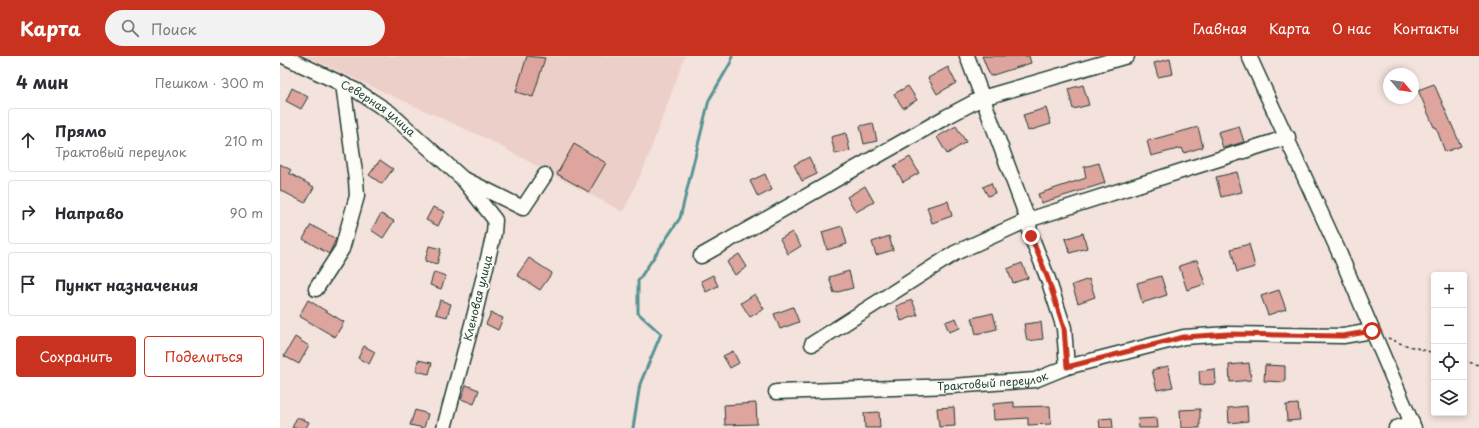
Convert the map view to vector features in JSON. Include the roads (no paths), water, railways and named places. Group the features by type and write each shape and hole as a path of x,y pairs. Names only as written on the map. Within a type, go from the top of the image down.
{"street":[{"name":"Северная улица","path":"283,56 357,91 389,112 462,178"},
{"path":"967,56 1028,220 1031,236 1048,279 1064,328 1067,367"},
{"path":"701,256 939,120 982,98 1127,56"},
{"path":"1249,56 1288,137 1413,425 1396,428"},
{"path":"316,289 342,249 357,196 343,84"},
{"path":"812,344 955,253 1028,220 1288,137"},
{"path":"462,178 523,208 545,175"},
{"name":"Кленовая улица","path":"444,428 475,314 494,233 495,220 462,178"},
{"name":"Трактовый переулок","path":"776,392 952,386 1035,380 1067,367 1184,337 1228,334 1343,336 1372,331"}],"waterway":[{"path":"633,428 640,384 661,334 638,313 638,281 680,218 709,100 731,62 732,56"}]}
